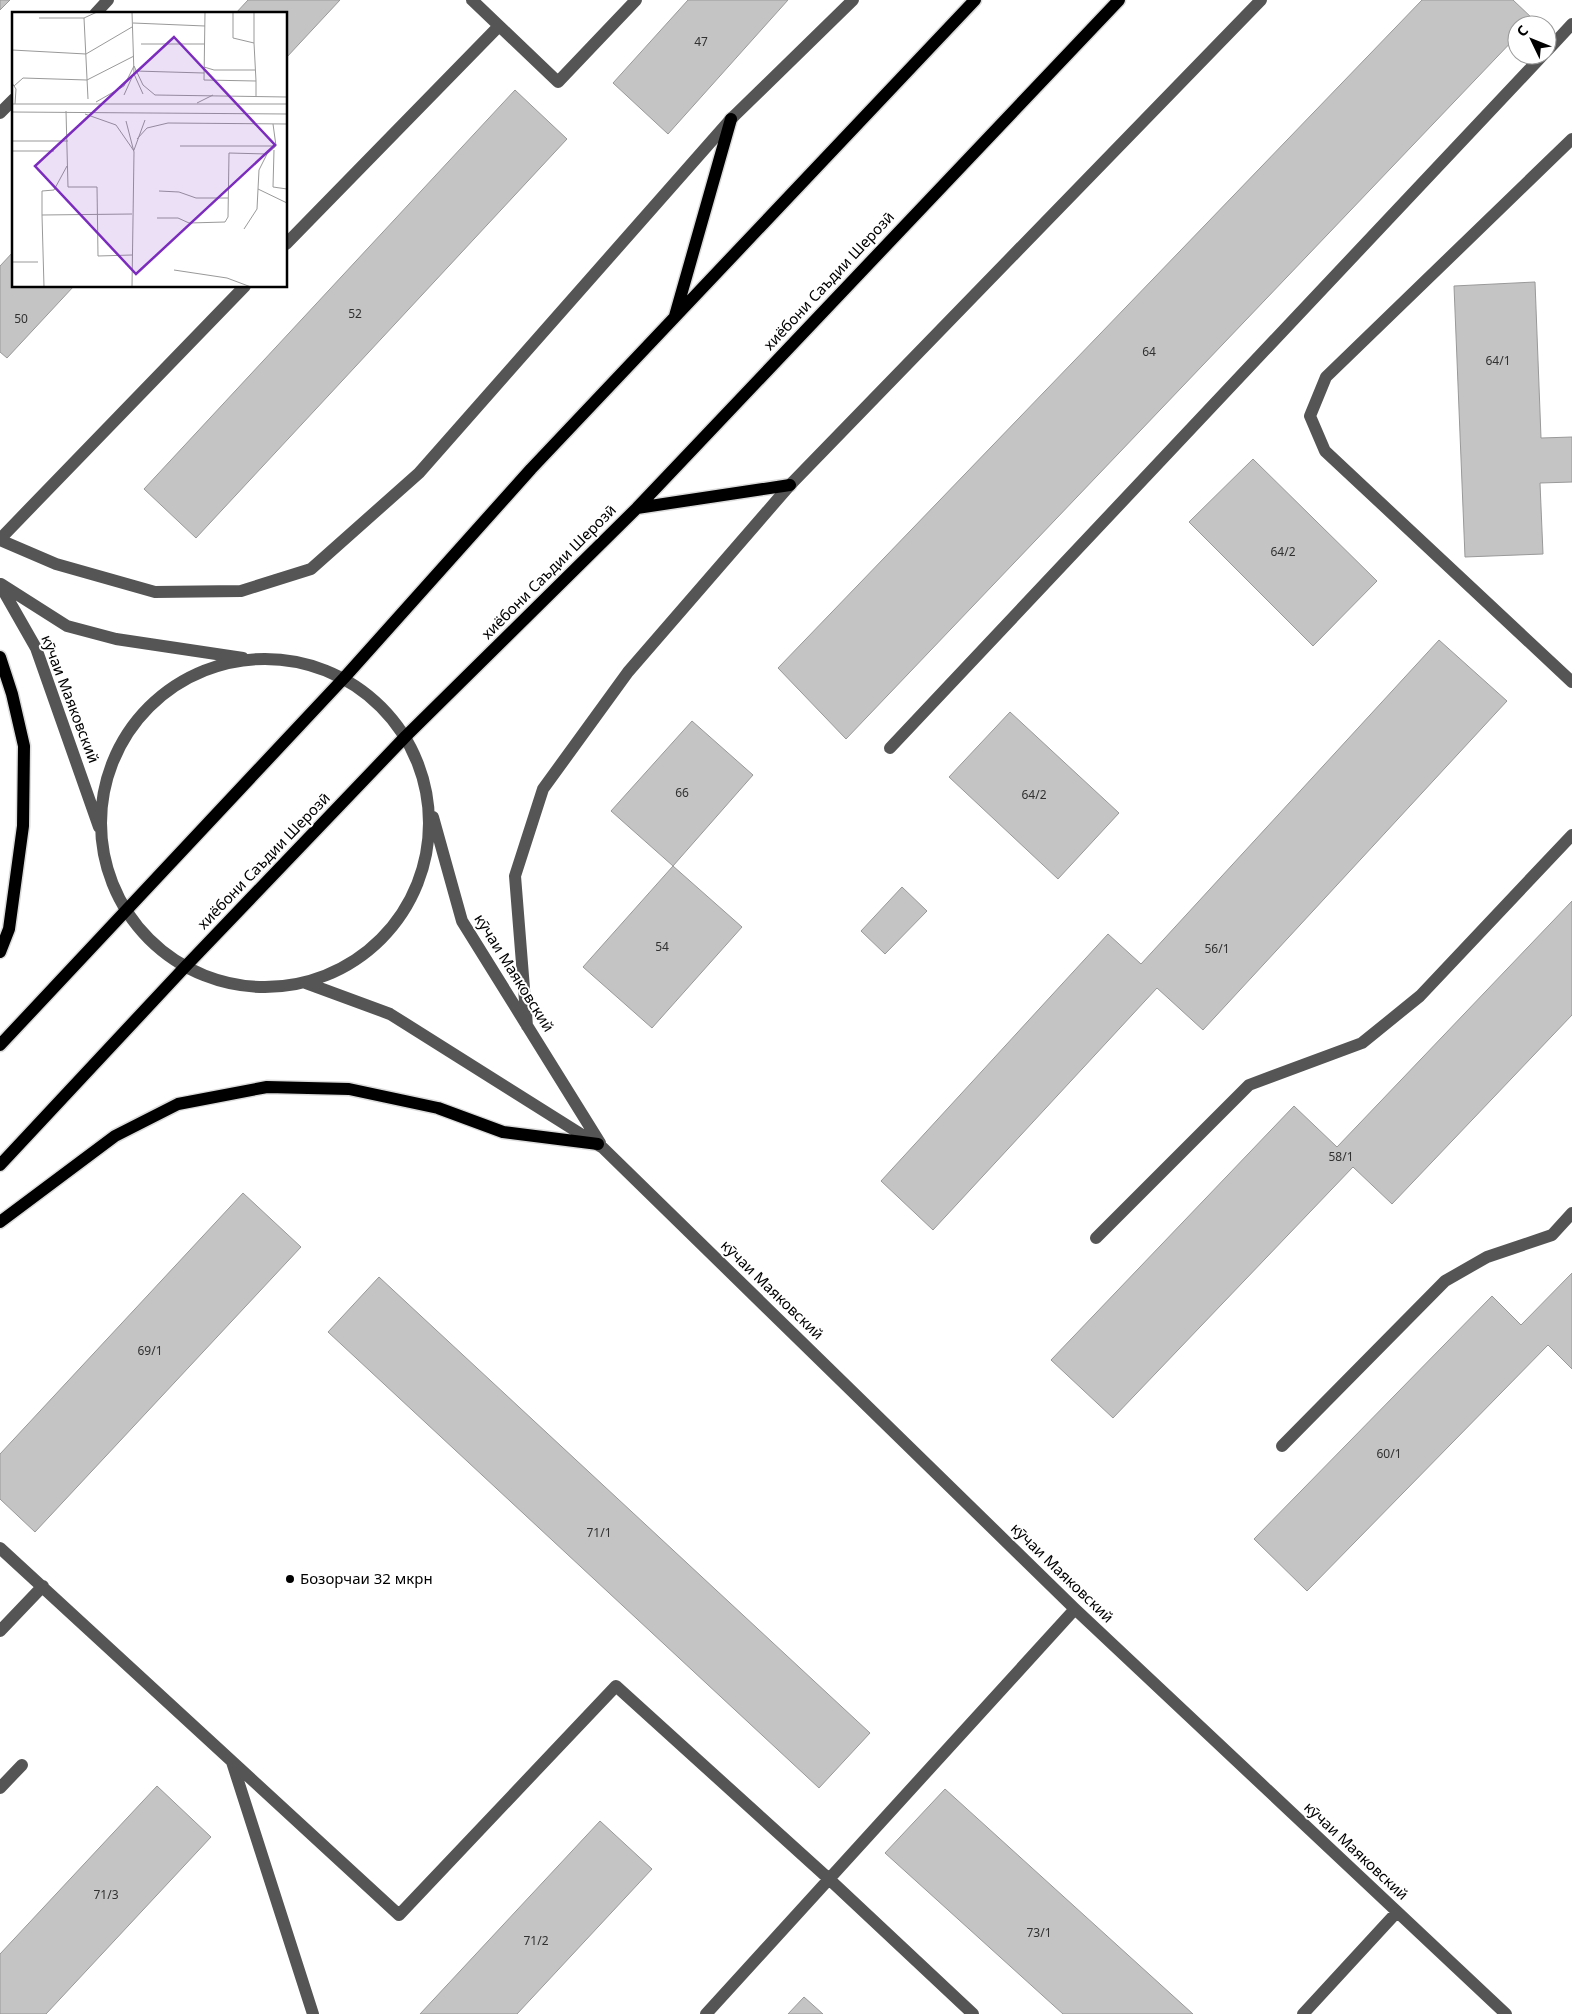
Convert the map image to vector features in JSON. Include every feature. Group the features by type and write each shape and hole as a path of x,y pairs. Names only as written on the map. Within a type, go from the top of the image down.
{"main road":[{"path":"0,1045 344,678 531,469 975,0"},
{"name":"хиёбони Саъдии Шерозӣ","path":"0,1166 184,968 406,736 637,508 1119,0"},
{"path":"674,320 731,119"},
{"path":"637,508 790,485"},
{"path":"0,658 12,694 24,746 23,826 9,929 0,952"},
{"path":"0,1222 114,1136 178,1104 267,1087 349,1089 438,1108 503,1132 600,1146"}],"street":[{"path":"97,12 108,0"},
{"path":"472,0 558,82 636,0"},
{"path":"243,288 0,539 56,564 155,592 240,591 311,569 419,472 731,119 853,0"},
{"path":"527,1026 515,876 543,789 628,672 790,485 1261,0"},
{"path":"1557,40 1572,24"},
{"path":"288,242 498,26"},
{"path":"890,748 1534,65"},
{"path":"0,113 12,101"},
{"path":"1572,139 1326,377 1310,416 1325,450 1572,682"},
{"name":"кӯчаи Маяковский","path":"0,584 36,648 100,830 107,872 125,910 151,943 184,968 223,983 265,988 306,983 350,965 387,934 414,894 428,849 429,802"},
{"name":"кӯчаи Маяковский","path":"0,584 67,626 116,639 248,659 298,661 344,678 379,703 406,736 421,768 462,921 600,1146"},
{"name":"кӯчаи Маяковский","path":"100,830 106,781 126,736 158,698 200,672 248,659"},
{"path":"1096,1238 1249,1085 1362,1043 1420,996 1572,835"},
{"name":"кӯчаи Маяковский","path":"306,983 390,1014 600,1146 1075,1609 1506,2014"},
{"path":"1282,1446 1445,1281 1487,1257 1552,1235 1572,1213"},
{"path":"0,1548 400,1915 616,1686 973,2014"},
{"path":"0,1631 43,1586"},
{"path":"706,2014 1075,1609"},
{"path":"231,1760 313,2014"},
{"path":"0,1788 22,1765"},
{"path":"1303,2014 1397,1912"}],"building":[{"path":"0,0 10,0 0,10"},
{"path":"248,0 340,0 288,56 288,12 237,12"},
{"path":"688,0 788,0 668,134 613,83"},
{"path":"1422,0 1513,0 1529,15 1507,15 1507,46 846,739 778,668"},
{"path":"515,90 567,139 196,538 144,489"},
{"path":"12,253 12,288 72,288 7,358 0,352 0,266"},
{"path":"1535,282 1541,438 1572,437 1572,482 1540,483 1543,554 1465,557 1454,286"},
{"path":"1253,459 1377,581 1313,646 1189,522"},
{"path":"1439,640 1507,701 1203,1030 1157,988 933,1230 881,1181 1108,934 1141,964"},
{"path":"1010,712 1119,813 1058,879 949,777"},
{"path":"692,721 753,775 673,866 611,811"},
{"path":"673,866 742,927 652,1028 583,967"},
{"path":"902,887 927,911 885,954 861,931"},
{"path":"1572,901 1572,1015 1392,1204 1353,1167 1113,1418 1051,1360 1294,1106 1337,1147"},
{"path":"243,1193 301,1247 35,1532 0,1499 0,1454"},
{"path":"1572,1273 1572,1369 1548,1345 1307,1591 1254,1539 1492,1296 1521,1325"},
{"path":"379,1277 870,1733 819,1788 328,1332"},
{"path":"157,1786 211,1837 46,2014 0,2014 0,1954"},
{"path":"945,1789 1193,2014 1063,2014 885,1853"},
{"path":"600,1821 652,1869 517,2014 420,2014"},
{"path":"804,1997 823,2014 788,2014"}],"place":[{"name":"Бозорчаи 32 мкрн","path":"290,1579"}]}
